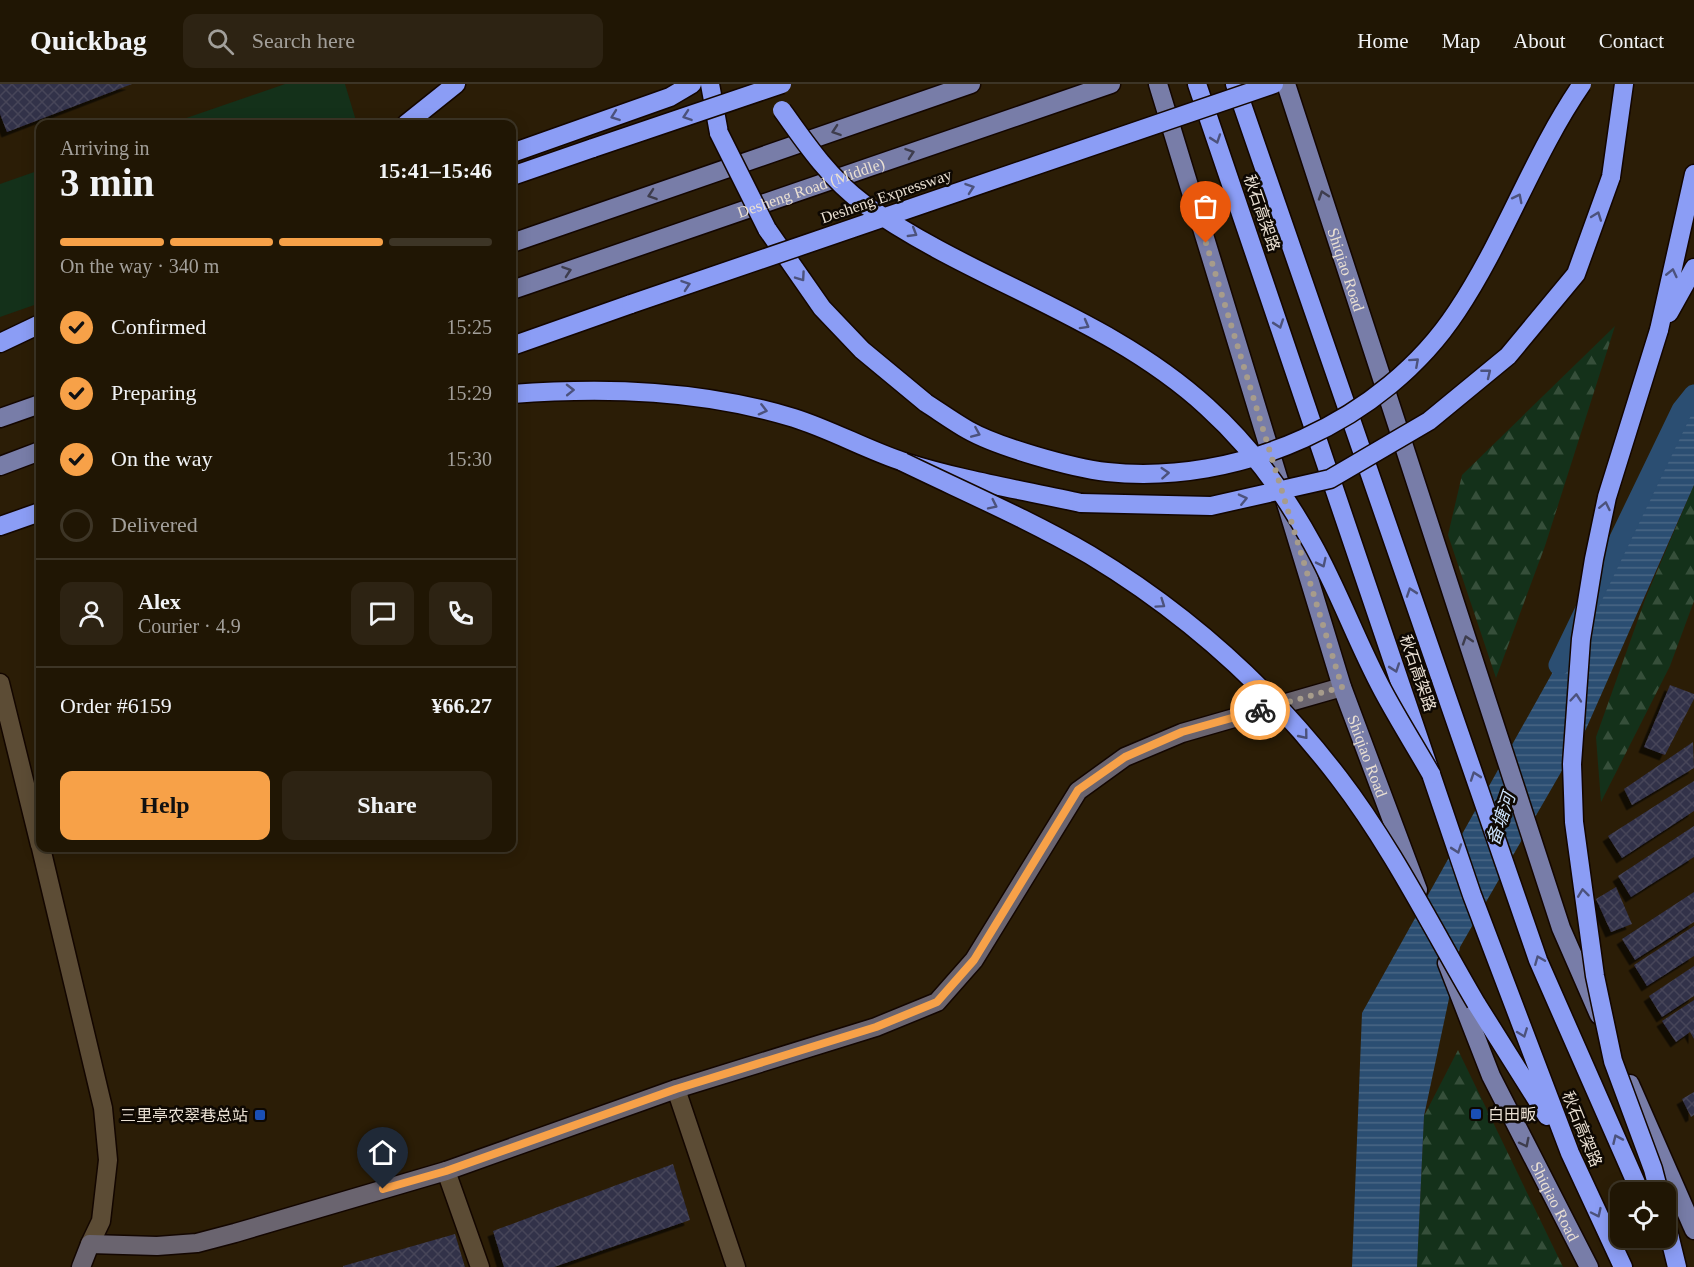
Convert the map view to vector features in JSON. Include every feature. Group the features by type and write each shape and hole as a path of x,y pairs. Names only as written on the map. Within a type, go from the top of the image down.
{"highway":[{"path":"411,120 456,84"},
{"path":"516,152 670,97 692,84"},
{"path":"710,84 719,133 767,229 822,308 862,350 926,403 970,431 1040,457 1105,472 1155,474 1198,470 1235,462 1291,443 1335,422 1378,395 1423,355 1457,312 1482,270 1560,116 1582,84"},
{"path":"769,84 782,110 816,160 863,203 954,257 1128,349 1198,399 1235,435 1271,480 1312,543 1382,691 1431,774"},
{"path":"516,176 782,84"},
{"name":"秋石高架路","path":"1197,84 1431,774 1515,1013 1570,1153 1623,1267"},
{"name":"秋石高架路","path":"1235,84 1538,960 1637,1182"},
{"name":"Desheng Expressway","path":"516,345 1274,84"},
{"path":"903,462 1081,503 1211,506 1330,479 1429,421 1499,363 1576,274 1611,177 1624,84"},
{"path":"1655,1182 1613,1061 1595,976 1574,822 1572,764 1581,639 1594,559 1607,497 1659,330 1694,174"},
{"path":"1659,330 1694,268"},
{"path":"0,343 36,326"},
{"path":"0,350 36,338"},
{"path":"516,394 562,390 657,391 730,402 795,418 903,462 1034,525 1123,577 1188,622 1291,718 1340,780 1382,843 1476,1003 1570,1153"},
{"path":"0,526 36,513"},
{"path":"1665,1248 1675,1267"},
{"path":"1671,1248 1675,1267"}],"main road":[{"path":"516,242 971,84"},
{"name":"Desheng Road (Middle)","path":"516,289 1111,84"},
{"name":"Shiqiao Road","path":"1158,84 1342,687 1396,835 1491,1076 1589,1267"},
{"name":"Shiqiao Road","path":"1286,84 1561,928 1694,1230"},
{"path":"0,417 36,405"},
{"path":"0,466 36,453"}],"street":[{"path":"0,683 36,827"},
{"path":"90,1244 157,1246 197,1243 446,1171 676,1089 876,1027 937,1002 974,960 1078,790 1125,757 1182,732 1342,687"},
{"path":"42,852 103,1108 108,1160 101,1221 81,1267"},
{"path":"676,1089 736,1267"},
{"path":"446,1171 480,1267"}],"green space":[{"path":"285,84 345,84 356,120 181,120"},
{"path":"36,171 36,304 0,317 0,184"},
{"path":"1615,326 1545,546 1496,678 1448,535 1462,475"},
{"path":"1694,485 1694,601 1670,666 1601,802 1596,737 1646,597"},
{"path":"1458,1050 1563,1267 1417,1267 1424,1116"}],"water":[{"path":"1694,390 1694,485 1586,729 1460,947 1424,1116 1417,1267 1352,1267 1362,1013 1569,643"}],"building":[{"path":"0,84 132,84 7,132 0,114"},
{"path":"1670,685 1694,694 1694,699 1665,755 1644,747"},
{"path":"1693,742 1694,768 1632,805 1624,789"},
{"path":"1694,781 1694,811 1622,858 1608,836"},
{"path":"1694,826 1694,857 1631,897 1618,876"},
{"path":"1616,887 1632,924 1611,932 1596,899"},
{"path":"1694,892 1694,922 1635,960 1622,939"},
{"path":"1694,926 1694,956 1647,986 1634,965"},
{"path":"1694,966 1694,996 1662,1017 1649,996"},
{"path":"1694,1000 1694,1039 1690,1032 1676,1042 1662,1021"},
{"path":"1694,1092 1694,1115 1691,1117 1682,1099"},
{"path":"673,1164 690,1220 554,1267 504,1267 493,1231"},
{"path":"455,1234 465,1267 343,1267 343,1266"}],"waterway":[{"name":"备塘河","path":"1559,665 1682,410 1694,395"}],"way so far":[{"path":"1206,243 1342,687 1260,710"}],"place":[{"name":"白田畈","path":"1476,1114"},
{"name":"三里亭农翠巷总站","path":"260,1115"}],"route":[{"path":"383,1189 446,1171 676,1089 876,1027 937,1002 974,960 1078,790 1125,757 1182,732 1260,710"}]}
